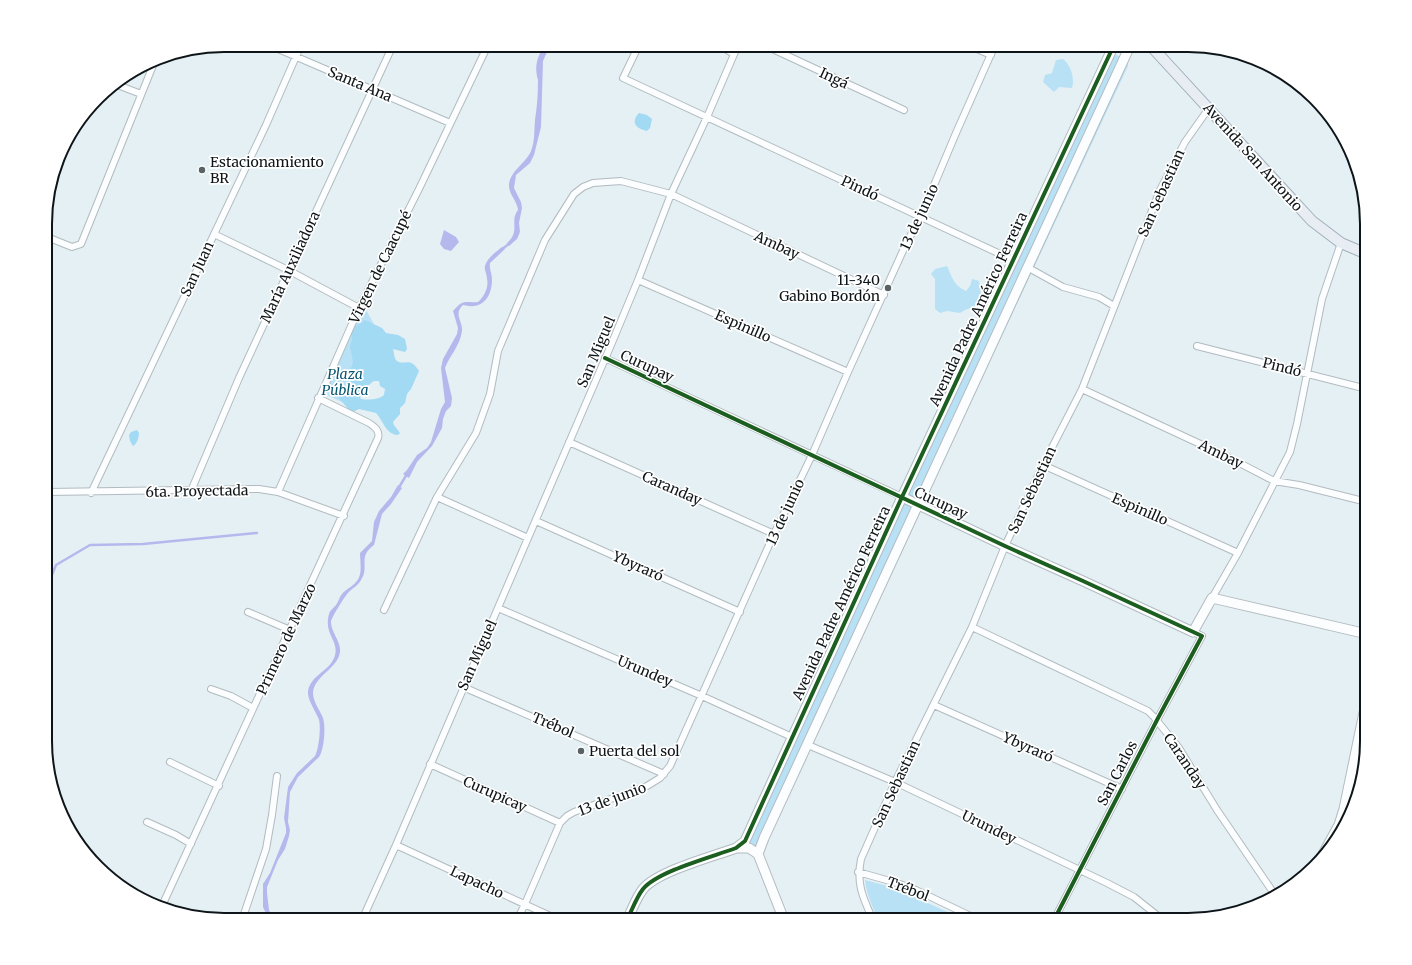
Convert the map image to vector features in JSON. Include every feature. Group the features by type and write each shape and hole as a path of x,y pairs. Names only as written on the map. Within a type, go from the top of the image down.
{"main road":[{"name":"Avenida San Antonio","path":"1157,52 1312,221 1341,243 1360,251"}],"street":[{"name":"Santa Ana","path":"285,52 450,123"},
{"name":"San Juan","path":"91,492 266,125 298,52"},
{"name":"María Auxiliadora","path":"191,491 239,378 390,52"},
{"name":"Virgen de Caacupé","path":"278,492 318,398 359,308 402,224 485,52"},
{"name":"Pindó","path":"636,52 623,78 1013,260"},
{"path":"730,52 734,54"},
{"name":"Ingá","path":"779,52 904,110"},
{"path":"983,52 990,55"},
{"name":"13 de junio","path":"560,823 574,812 655,782 670,766 774,534 812,455 906,244 921,216 992,52"},
{"name":"Avenida Padre Américo Ferreira","path":"630,913 642,890 651,882 667,874 736,848 745,841 902,497 1111,52"},
{"name":"Avenida Padre Américo Ferreira","path":"758,854 764,838 1125,52"},
{"name":"San Miguel","path":"365,913 536,521 638,280 671,194 707,117 734,54"},
{"path":"52,239 72,247 81,244 152,68"},
{"path":"121,86 141,94"},
{"name":"San Sebastian","path":"869,913 860,887 858,872 861,859 895,782 972,626 1005,546 1043,464 1082,388 1160,190 1184,142 1209,108"},
{"name":"Ambay","path":"384,610 437,497 476,433 490,394 498,351 545,240 574,194 583,187 593,183 622,180 671,194 884,295"},
{"path":"214,234 288,270 359,308"},
{"path":"1193,632 1238,553 1290,452 1322,299 1341,243"},
{"path":"1027,267 1064,287 1098,297 1114,306"},
{"name":"Espinillo","path":"638,280 848,372"},
{"name":"Pindó","path":"1198,346 1360,387"},
{"name":"Curupay","path":"605,358 1005,546 1083,580 1202,636"},
{"name":"Ambay","path":"1082,388 1226,456 1274,481 1299,485 1360,500"},
{"name":"Primero de Marzo","path":"164,902 219,786 253,708 344,516 378,438 379,433 375,427 369,423 318,398"},
{"name":"Caranday","path":"569,442 774,534"},
{"name":"Espinillo","path":"1043,464 1238,553"},
{"name":"6ta. Proyectada","path":"52,492 259,489 278,492 344,516"},
{"path":"437,497 528,538"},
{"name":"Ybyraró","path":"536,521 740,612"},
{"path":"1212,598 1360,632"},
{"name":"Urundey","path":"498,608 702,696 792,737"},
{"path":"248,612 290,630"},
{"name":"Caranday","path":"972,626 1148,711 1157,720 1187,760 1217,810 1272,891"},
{"name":"San Carlos","path":"1058,913 1202,636"},
{"name":"Trébol","path":"463,687 664,774"},
{"path":"211,689 231,696 253,708"},
{"name":"Ybyraró","path":"934,705 1122,789"},
{"path":"1341,820 1360,731"},
{"name":"Urundey","path":"808,745 895,782 1079,870 1134,897 1154,913"},
{"path":"1354,760 1359,762"},
{"path":"170,762 219,786"},
{"name":"Curupicay","path":"430,764 560,823"},
{"path":"244,913 266,850 277,776"},
{"path":"146,822 176,835 191,844"},
{"path":"520,913 560,823"},
{"name":"Lapacho","path":"396,845 544,913"},
{"path":"736,848 749,848 758,854 781,913"},
{"name":"Trébol","path":"858,872 916,890 964,913"}],"green space":[{"path":"1115,55 1124,58 1127,61 1128,66 926,499 923,501 910,497 908,492 986,311 980,311 976,306 960,313 947,311 940,313 935,309 935,279 931,274 935,269 947,266 958,286 966,291 970,286 972,279 979,281 981,294 995,298 1112,56"},
{"path":"1063,59 1072,72 1072,88 1059,87 1054,92 1043,82 1045,75 1052,73 1056,60"},
{"name":"Plaza Pública","path":"364,306 382,339 352,407 323,393"},
{"path":"905,501 921,511 762,847 760,850 747,846"},
{"path":"865,880 895,888 950,913 875,913 868,895"}],"shaded area":[{"path":"547,52 543,61 541,127 534,155 530,163 516,175 514,188 521,202 522,208 519,223 520,232 517,239 509,246 507,243 513,234 514,218 518,210 510,191 509,184 510,179 529,155 534,140 538,95 536,66 540,53"},
{"path":"639,113 647,115 652,119 650,128 647,131 640,129 636,125 635,119"},
{"path":"444,230 456,237 459,242 451,251 444,249 440,244"},
{"path":"502,247 505,249 490,263 492,286 488,297 481,304 476,306 463,305 460,308 459,318 462,327 461,336 445,368 452,398 451,406 446,411 442,428 432,446 417,462 409,478 403,474 417,455 427,448 431,442 441,409 445,402 441,368 443,359 457,334 458,328 453,311 462,303 478,302 486,292 486,263 492,255"},
{"path":"365,320 382,328 386,333 398,335 405,339 407,349 405,352 393,349 395,359 400,362 413,364 419,371 411,389 407,394 405,403 400,408 400,414 393,422 400,433 398,435 390,433 376,413 359,409 353,412 350,411 337,396 349,385 345,377 352,366 353,361 350,347 352,339 350,328","holes":["374,381 379,381 380,386 385,389 384,395 376,399 361,399 360,397 370,384"]},
{"path":"137,430 139,433 138,438 136,444 133,446 129,435 131,432"},
{"path":"398,485 402,488 382,514 374,545 366,554 364,571 361,580 346,595 331,622 340,647 339,656 333,665 317,682 313,693 314,700 324,722 321,754 298,777 290,792 288,822 290,830 289,836 285,849 278,860 267,887 270,913 266,913 263,907 263,884 270,873 286,833 284,818 288,787 297,773 315,756 318,748 320,724 310,702 308,691 316,677 332,662 336,652 328,627 329,614 337,604 341,595 354,584 360,576 360,553 372,541 374,522 379,511 391,497"}],"waterway":[{"path":"501,250 510,243"},
{"path":"398,489 407,474"},
{"path":"52,575 56,565 90,545 143,544 257,533"}],"cycle path":[{"path":"630,913 643,889 650,882 673,870 736,848 745,841 902,497 1111,52"},
{"path":"605,358 1005,546 1202,636 1058,913"}],"place":[{"name":"Estacionamiento BR","path":"202,170"},
{"name":"11-340 Gabino Bordón","path":"888,288"},
{"name":"Puerta del sol","path":"581,751"}]}
